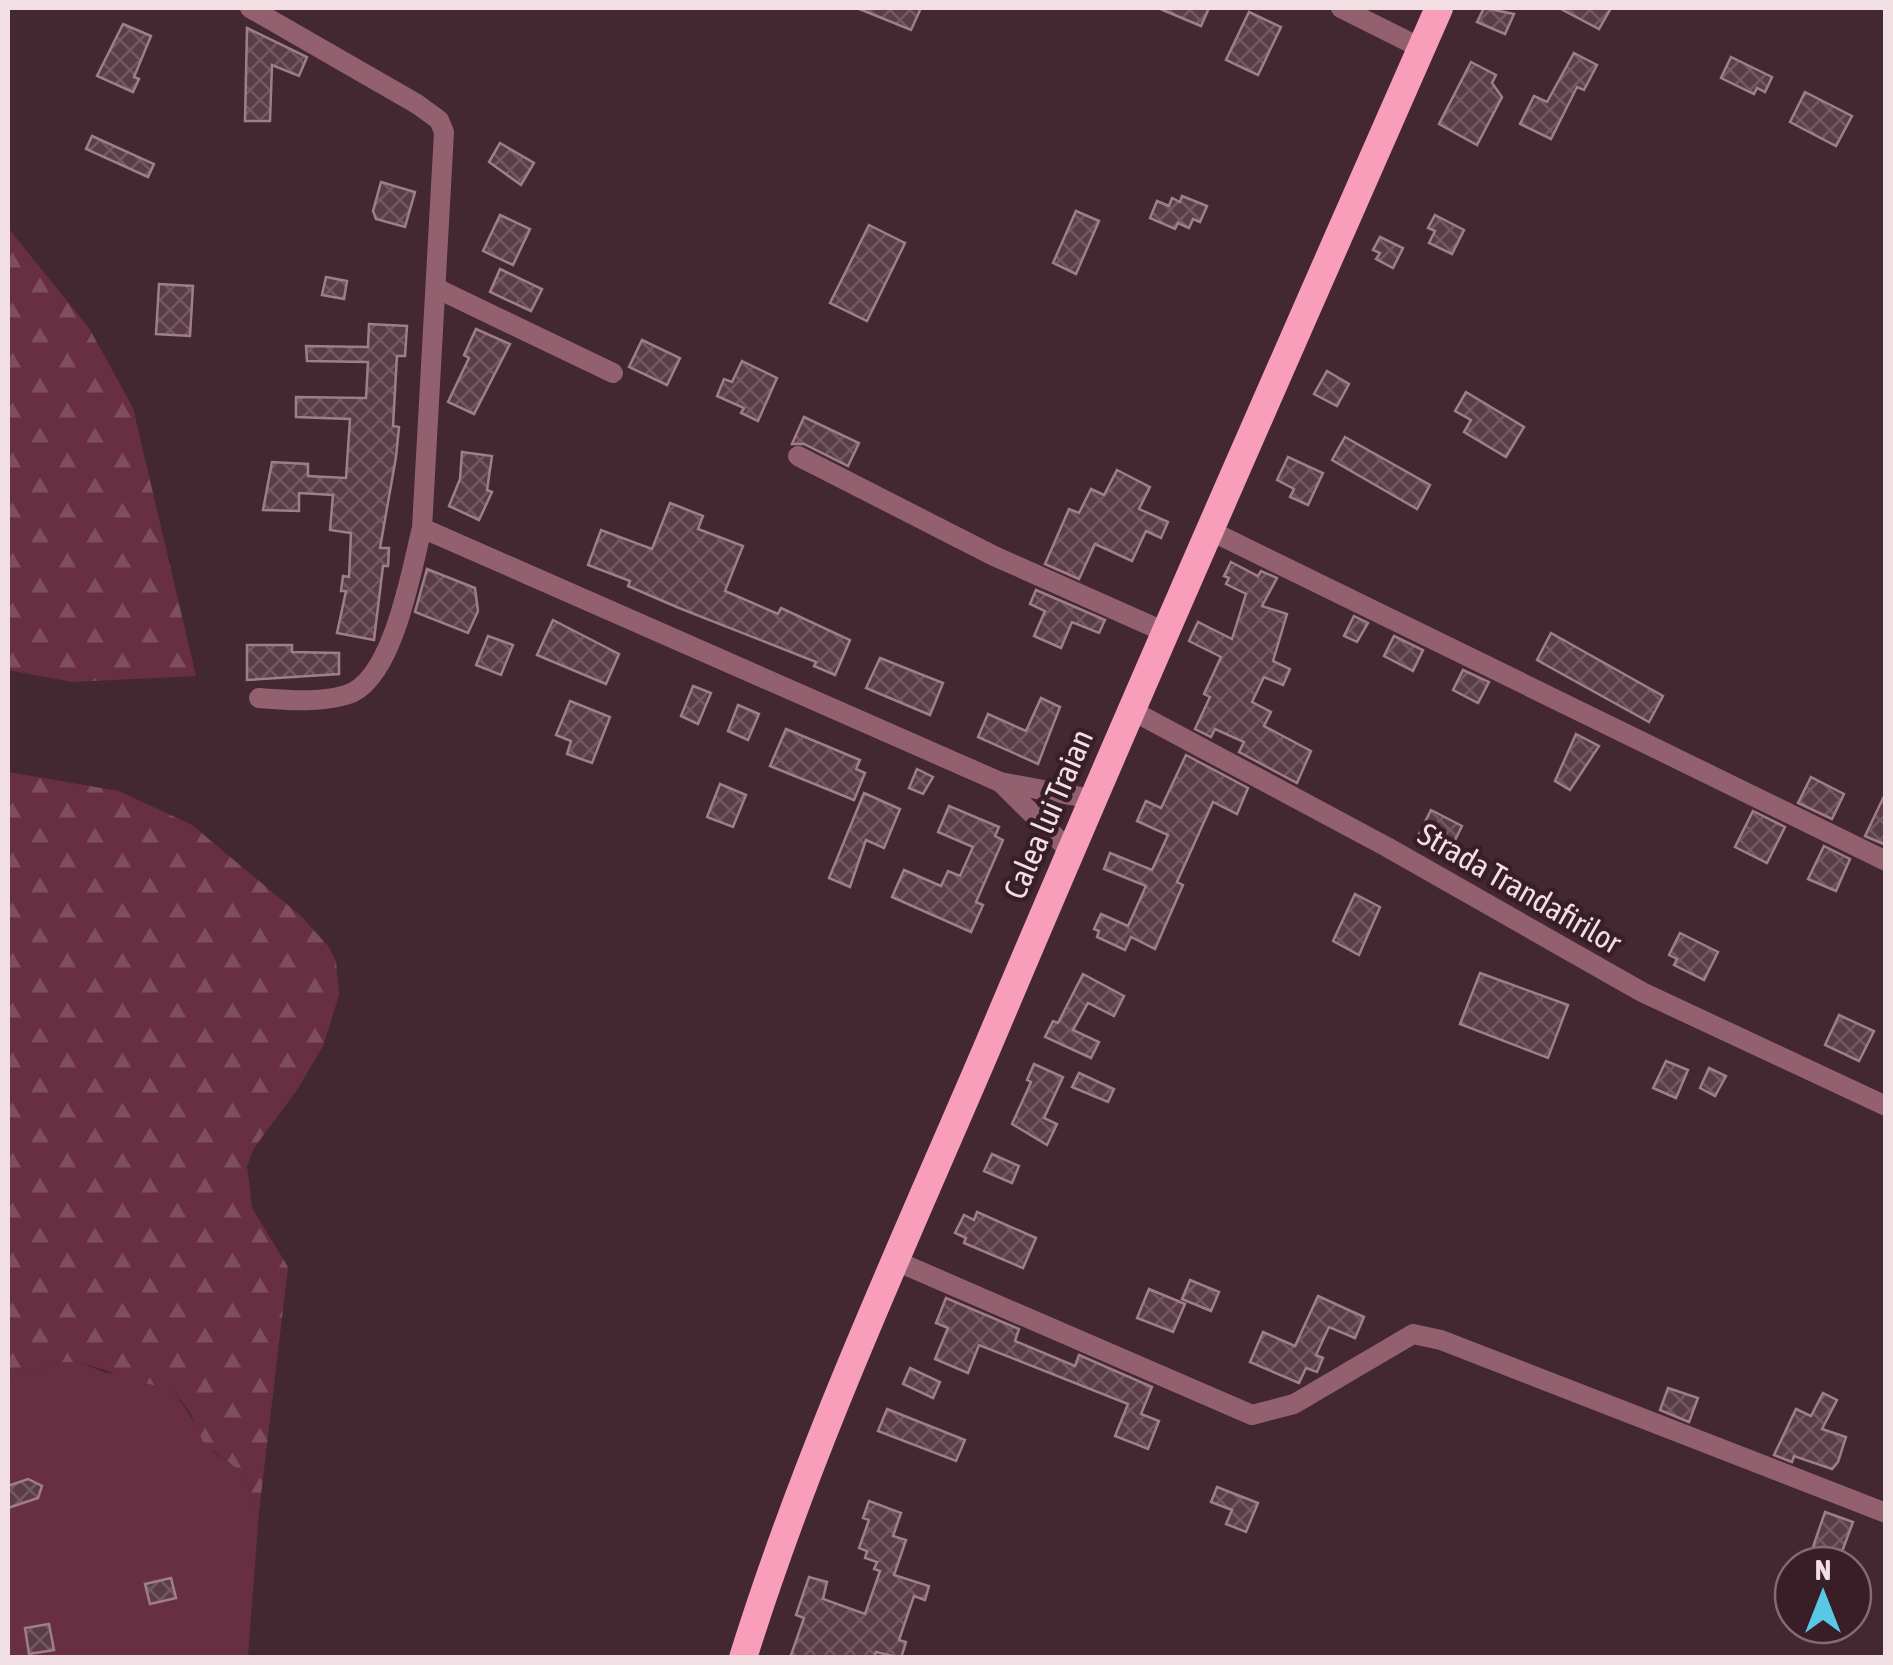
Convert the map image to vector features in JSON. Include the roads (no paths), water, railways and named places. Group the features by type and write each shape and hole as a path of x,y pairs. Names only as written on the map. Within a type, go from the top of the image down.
{"highway":[{"name":"Calea lui Traian","path":"743,1658 787,1526 896,1261 1130,710 1439,8"}],"street":[{"path":"250,8 438,120 444,132 422,528 398,621 368,680 349,695 319,700 259,698"},
{"path":"1340,8 1421,48"},
{"path":"436,288 613,373"},
{"path":"798,456 994,556 1165,632"},
{"path":"422,528 1000,782 1092,799"},
{"path":"1210,530 1886,861"},
{"name":"Strada Trandafirilor","path":"1130,710 1387,846 1642,992 1886,1106"},
{"path":"1000,782 1070,851"},
{"path":"896,1261 1252,1415 1294,1404 1413,1334 1441,1340 1886,1514"}]}
